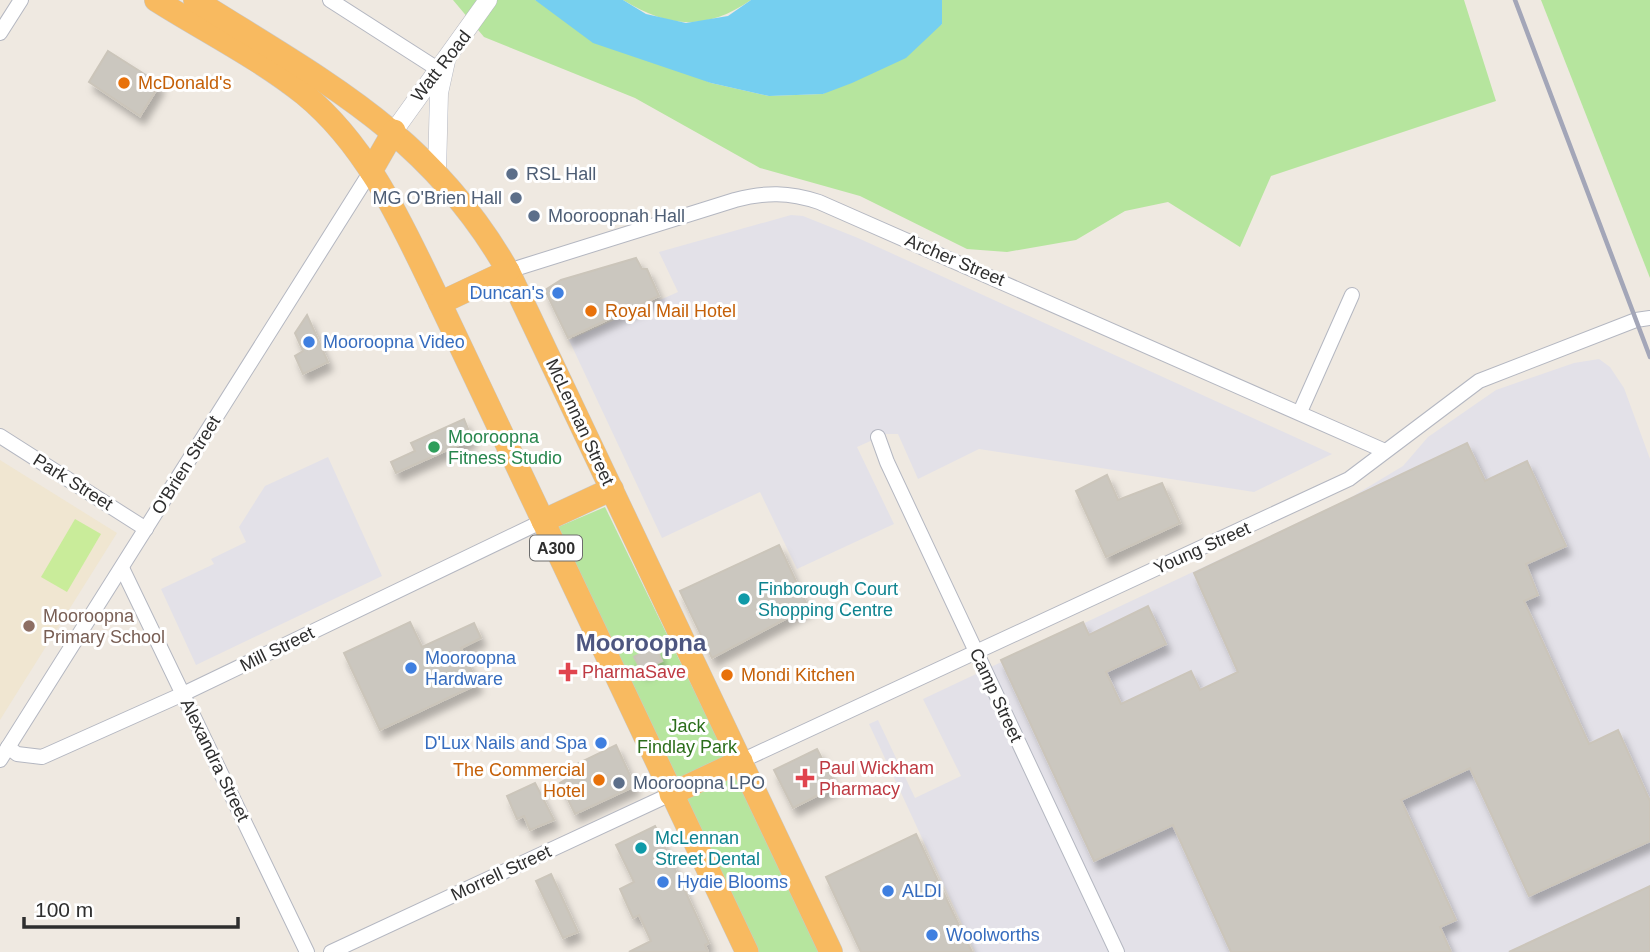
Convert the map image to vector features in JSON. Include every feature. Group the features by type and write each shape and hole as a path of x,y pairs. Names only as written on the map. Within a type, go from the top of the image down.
{"highway":[{"name":"A300","path":"156,0 304,94 335,124 371,171 391,203 747,952"},
{"name":"McLennan Street","path":"195,0 342,94 394,131 437,172 486,233 508,271 831,952"},
{"path":"371,171 394,131"},
{"path":"440,303 508,271"},
{"path":"543,521 612,489"},
{"path":"671,794 741,761"}],"street":[{"path":"0,33 20,0"},
{"path":"330,0 436,68"},
{"name":"Watt Road","path":"394,131 436,68 474,22 488,0"},
{"path":"437,172 439,93 451,48"},
{"name":"O'Brien Street","path":"0,760 371,171"},
{"name":"Archer Street","path":"508,271 735,200 763,193 789,194 819,202 1385,451"},
{"path":"1300,412 1352,295"},
{"name":"Young Street","path":"741,761 1317,495 1355,475 1479,381 1636,320 1650,318"},
{"name":"Park Street","path":"0,436 146,528"},
{"name":"Camp Street","path":"878,436 887,462 1116,952"},
{"name":"Mill Street","path":"8,747 16,754 42,757 183,694 543,521"},
{"name":"Alexandra Street","path":"122,568 307,952"},
{"name":"Morrell Street","path":"331,952 671,794"}],"shaded area":[{"path":"791,215 803,216 858,238 1332,454 1254,492 979,449 918,479 898,434 886,434 857,447 894,524 797,569 760,492 662,538 569,340 678,292 659,252"},
{"path":"1599,359 1610,367 1624,388 1650,459 1650,952 975,952 869,724 878,720 915,798 961,776 923,699 1350,498 1403,466 1428,437 1496,390 1574,363"},
{"path":"328,457 382,576 196,665 161,589 214,564 211,559 246,542 239,527 265,486"},
{"name":"Mooroopna Primary School","path":"0,460 117,533 0,720"}],"green space":[{"path":"453,0 535,0 711,83 769,96 823,94 942,24 942,0 1464,0 1496,101 1271,176 1240,247 1168,202 1125,211 1076,240 1007,252 967,249 860,196 760,168 635,98 484,37"},
{"path":"623,0 751,0 718,17 687,22 656,16"},
{"path":"1541,0 1650,0 1650,278"},
{"name":"Jack Findlay Park","path":"605,507 728,760 678,780 558,527"},
{"path":"75,519 101,534 67,592 41,577"},
{"name":"Jack Findlay Park","path":"737,774 819,952 757,952 683,797"}],"water":[{"path":"535,0 623,0 646,14 686,23 728,16 751,0 942,0 942,24 906,58 852,83 823,94 769,96 711,83 593,43"}],"building":[{"name":"McDonald's","path":"108,51 160,84 140,116 89,82"},
{"name":"Royal Mail Hotel","path":"636,258 642,269 647,269 659,296 568,338 545,290 561,280"},
{"name":"Mooroopna Video","path":"307,315 328,362 303,374 295,356 303,351 295,333"},
{"name":"Mooroopna Fitness Studio","path":"464,419 472,439 396,473 391,462 415,451 411,443"},
{"path":"1467,443 1485,481 1527,461 1566,546 1526,564 1538,595 1524,601 1589,744 1618,730 1650,801 1650,841 1529,896 1470,768 1401,800 1456,920 1440,927 1451,952 1231,952 1173,825 1094,861 1001,660 1083,622 1089,635 1148,606 1166,644 1106,672 1121,704 1191,671 1200,690 1238,672 1194,573"},
{"path":"1107,475 1118,500 1162,483 1180,523 1106,557 1076,491"},
{"name":"Finborough Court Shopping Centre","path":"779,545 808,607 712,658 680,591"},
{"name":"Mooroopna Hardware","path":"410,622 422,647 474,623 481,638 461,648 478,684 380,730 344,653"},
{"path":"655,646 662,661 642,671 634,657"},
{"name":"The Commercial Hotel","path":"616,745 635,786 575,814 560,783 580,771 577,764"},
{"name":"Paul Wickham Pharmacy","path":"817,749 836,786 793,808 774,770"},
{"path":"535,783 554,820 530,830 524,816 517,819 507,796"},
{"path":"655,826 709,943 705,945 708,952 629,952 651,941 639,915 633,918 620,889 634,882 616,845"},
{"name":"ALDI","path":"916,834 972,952 861,952 826,877"},
{"path":"551,874 578,932 563,938 536,881"},
{"path":"1650,886 1650,952 1509,952"}],"railway":[{"path":"1515,0 1650,357"}],"place":[{"name":"McDonald's","path":"124,83"},
{"name":"RSL Hall","path":"512,174"},
{"name":"MG O'Brien Hall","path":"516,198"},
{"name":"Mooroopnah Hall","path":"534,216"},
{"name":"Duncan's","path":"558,293"},
{"name":"Royal Mail Hotel","path":"591,311"},
{"name":"Mooroopna Video","path":"309,342"},
{"name":"Mooroopna Fitness Studio","path":"434,447"},
{"name":"Finborough Court Shopping Centre","path":"744,599"},
{"name":"Mooroopna Primary School","path":"29,626"},
{"name":"Mooroopna Hardware","path":"411,668"},
{"name":"PharmaSave","path":"568,672"},
{"name":"Mondi Kitchen","path":"727,675"},
{"name":"D'Lux Nails and Spa","path":"601,743"},
{"name":"Paul Wickham Pharmacy","path":"805,778"},
{"name":"The Commercial Hotel","path":"599,780"},
{"name":"Mooroopna LPO","path":"619,783"},
{"name":"McLennan Street Dental","path":"641,848"},
{"name":"Hydie Blooms","path":"663,882"},
{"name":"ALDI","path":"888,891"},
{"name":"Woolworths","path":"932,935"}],"district":[{"name":"Mooroopna","path":"641,643"}]}
